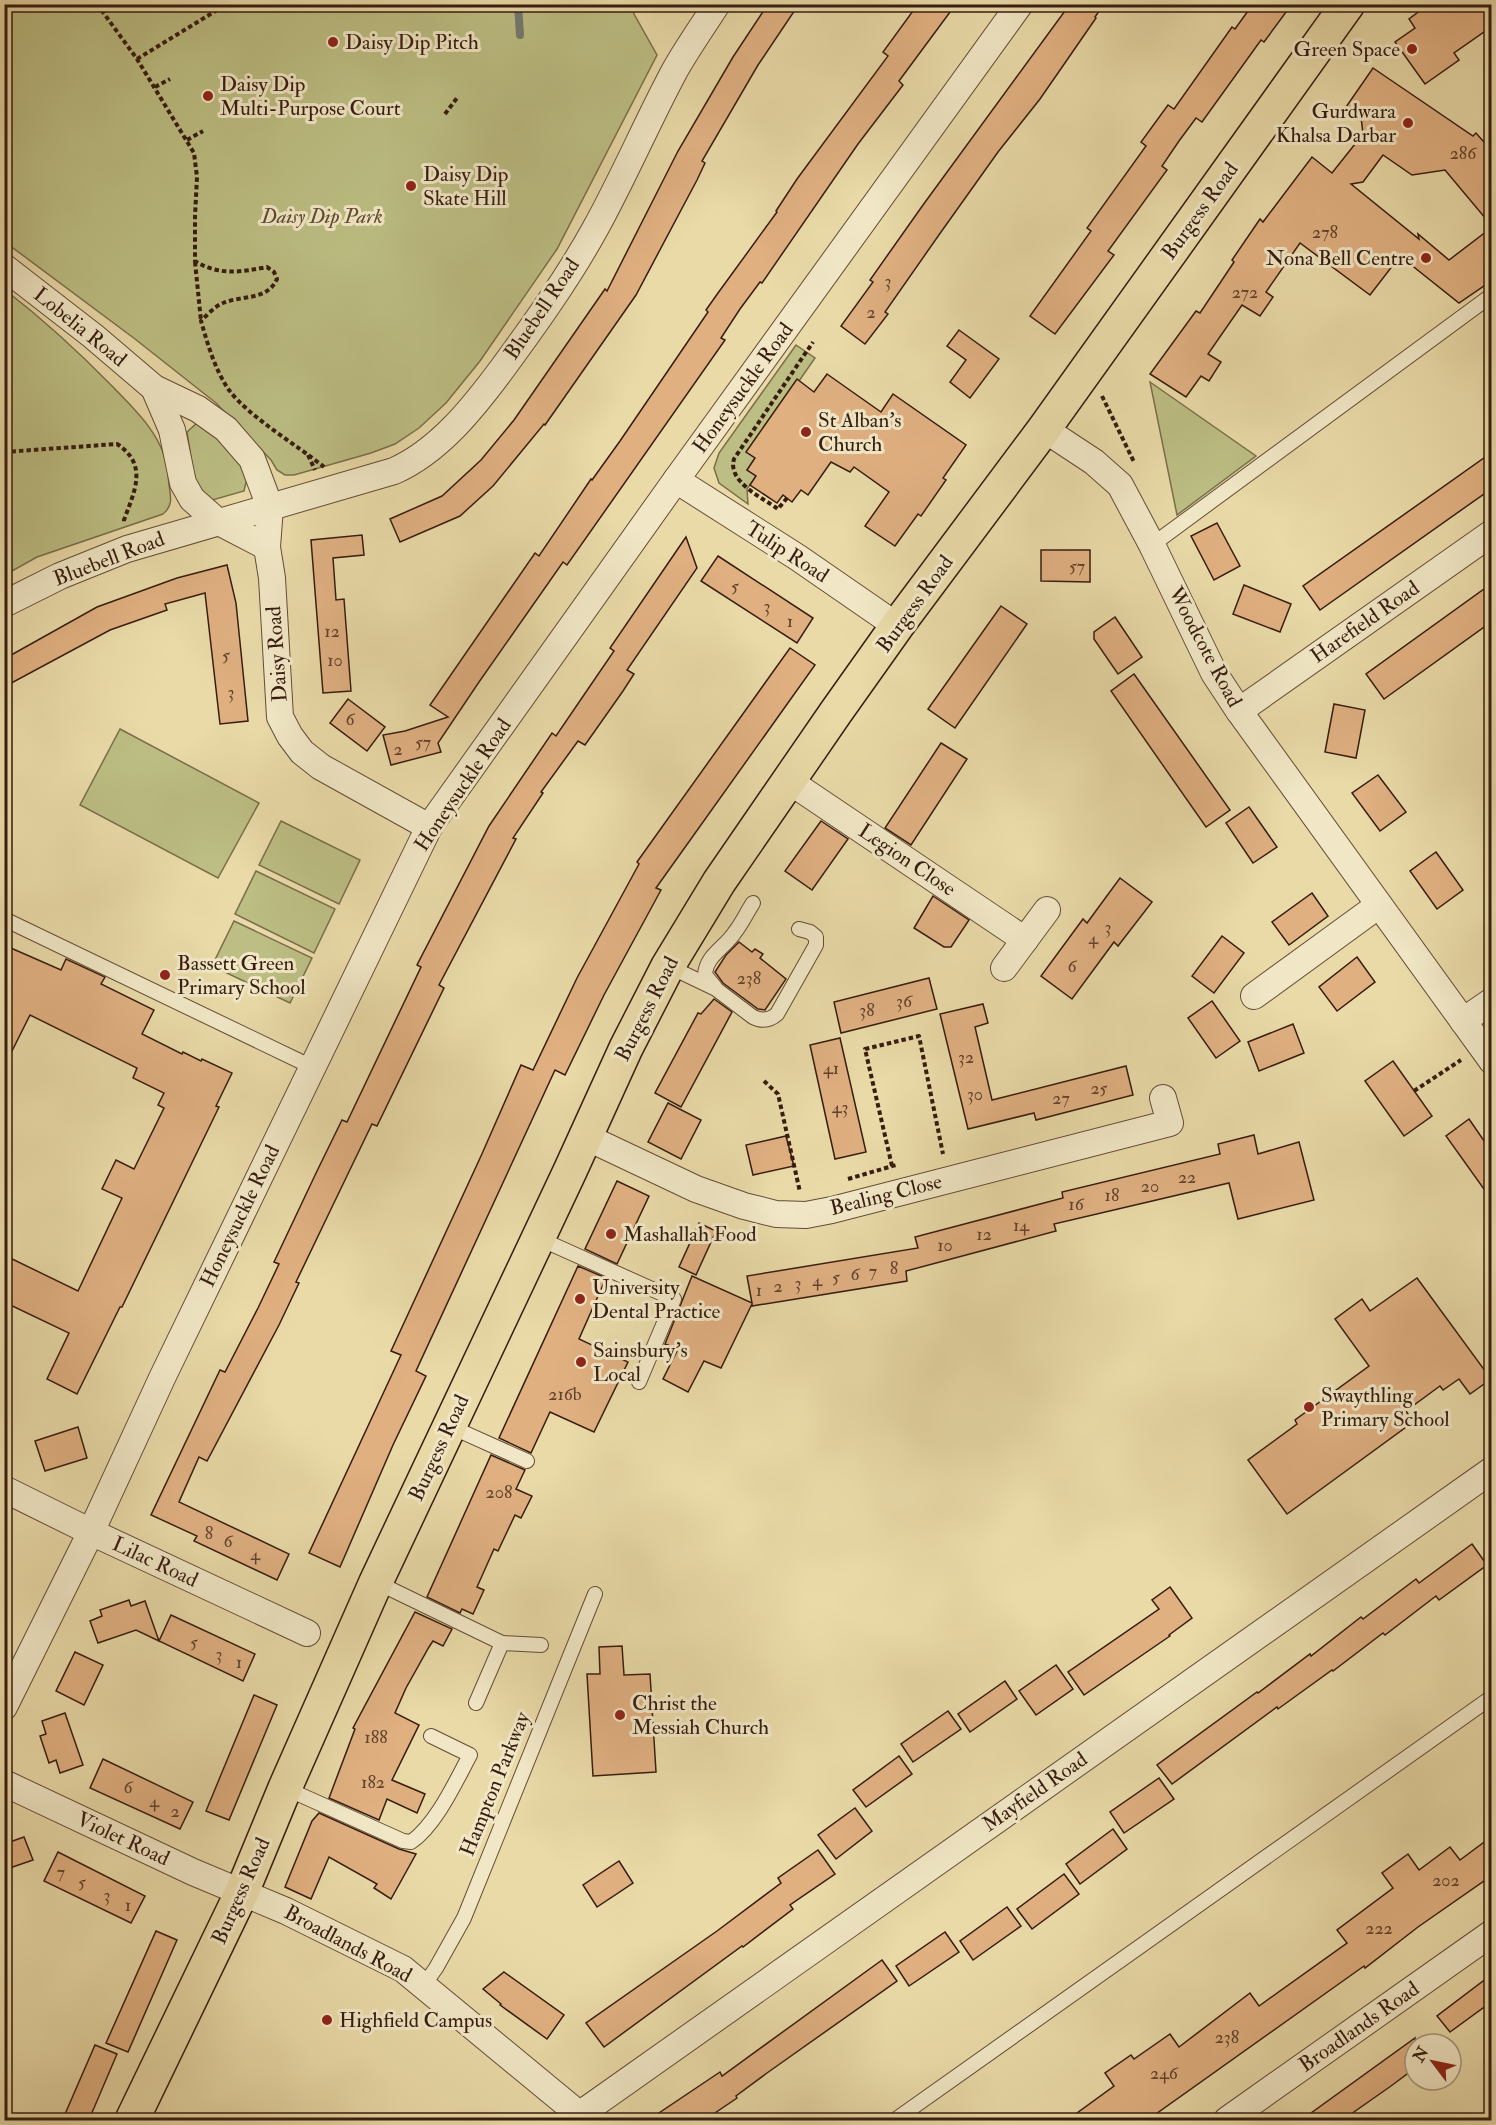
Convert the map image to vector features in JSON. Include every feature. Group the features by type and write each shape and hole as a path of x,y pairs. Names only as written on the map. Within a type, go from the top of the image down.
{"main road":[{"name":"Burgess Road","path":"132,2121 242,1892 376,1582 626,1048 668,966 713,892 897,626 1081,378 1348,4"}],"street":[{"name":"Bluebell Road","path":"4,604 60,576 127,549 394,471 411,463 430,448 461,419 485,391 552,297 596,229 676,68 717,4"},
{"name":"Honeysuckle Road","path":"4,1707 91,1532 163,1376 429,827 1020,4"},
{"name":"Lobelia Road","path":"4,267 93,336 154,388 198,409 226,429 252,459 270,507"},
{"name":"Lobelia Road","path":"154,388 171,430 183,483 192,499 217,521"},
{"name":"Woodcote Road","path":"1044,429 1094,462 1120,485 1214,673 1486,1054"},
{"name":"Tulip Road","path":"676,480 897,626"},
{"name":"Daisy Road","path":"270,507 267,547 272,578 280,717 302,752 321,767 429,827"},
{"path":"217,521 267,547"},
{"name":"Harefield Road","path":"1239,711 1491,533"},
{"name":"Legion Close","path":"789,781 1025,940"},
{"path":"1254,996 1379,905"},
{"path":"1004,968 1047,910"},
{"path":"1463,1021 1491,1001"},
{"name":"Bealing Close","path":"586,1137 696,1190 776,1214 806,1215 1170,1123 1163,1098"},
{"name":"Mayfield Road","path":"582,2118 1491,1470"},
{"name":"Lilac Road","path":"4,1489 307,1633"},
{"name":"Violet Road","path":"4,1783 194,1872 242,1892"},
{"name":"Broadlands Road","path":"242,1892 403,1969 582,2118"},
{"name":"Broadlands Road","path":"1227,2121 1491,1933"}],"lane":[{"path":"1152,545 1491,295"},
{"path":"753,903 735,934 708,962 705,975 717,989 753,1017 764,1020 774,1018 817,940 813,933 799,929"},
{"path":"4,919 312,1067"},
{"path":"668,966 717,989"},
{"path":"538,1238 674,1299 639,1382"},
{"path":"449,1426 526,1461"},
{"path":"376,1582 502,1643 541,1646"},
{"name":"Hampton Parkway","path":"424,1985 464,1918 595,1594"},
{"path":"476,1703 502,1643"},
{"path":"895,2121 1491,1697"},
{"path":"285,1788 403,1841 411,1842 418,1838 444,1804 470,1755 431,1736"}],"path":[{"path":"97,4 138,59 194,153 197,177 195,261 201,321 214,361 230,391 248,410 345,485"},
{"path":"138,59 227,4"},
{"path":"155,87 170,79"},
{"path":"445,114 457,98"},
{"path":"187,141 203,132"},
{"path":"195,261 206,268 221,272 238,272 267,267 274,272 277,279 273,287 261,294 221,303 201,321"},
{"path":"787,498 778,509 737,478 732,464 813,342"},
{"path":"1081,378 1100,392 1134,463"},
{"path":"4,452 117,444 127,450 135,464 137,483 124,520 127,549"},
{"path":"892,1166 865,1049 919,1036 943,1154"},
{"path":"1414,1091 1486,1054"},
{"path":"764,1082 778,1094 806,1215"}],"green space":[{"name":"Daisy Dip Park","path":"13,4 632,5 634,14 657,55 557,249 480,361 446,403 419,428 395,444 294,475 285,475 277,470 271,460 216,403 5,242 4,11"},
{"path":"4,289 74,349 144,420 165,458 171,497 170,504 163,514 37,557 5,575"},
{"path":"796,345 815,358 747,451 755,458 747,470 756,476 747,489 748,504 719,483 714,468 719,453"},
{"path":"1150,382 1256,456 1177,515"},
{"path":"197,423 209,429 242,464 247,478 244,491 209,501 195,483 187,432"},
{"path":"120,729 259,803 218,878 80,805"},
{"path":"281,821 360,860 339,904 259,865"},
{"path":"256,871 335,909 314,953 235,914"},
{"path":"234,921 312,958 290,1003 212,966"}],"building":[{"path":"768,4 799,4 758,65 702,161 705,163 697,180 636,295 545,425 493,486 460,516 400,542 390,519 442,496 481,460 514,420 605,289 607,291 678,151 733,57"},
{"path":"918,4 956,4 899,81 903,85 858,144 762,283 760,282 740,309 721,338 725,340 567,565 563,562 479,682 438,743 441,752 391,765 383,735 405,731 448,717 430,705 535,553 539,556 591,479 620,441 708,312 706,310 777,212 797,179 888,56 883,52"},
{"path":"1070,4 1104,4 1040,99 998,152 885,312 888,314 865,344 841,326 873,282 870,280 923,205"},
{"path":"1253,4 1292,4 1264,42 1261,40 1202,122 1196,118 1179,141 1162,166 1167,170 1108,251 1114,255 1055,334 1030,316 1091,231 1087,228 1146,146 1141,142 1168,105 1174,109 1232,27 1235,29"},
{"path":"1429,4 1491,4 1491,27 1454,53 1459,60 1425,84 1395,42 1415,28 1409,19"},
{"path":"1373,68 1473,136 1476,133 1491,150 1491,225 1445,170 1412,175 1383,155 1363,182 1351,184 1449,260 1491,228 1491,281 1459,303 1400,256 1370,295 1300,243 1266,292 1273,297 1260,316 1242,305 1208,354 1221,362 1209,381 1201,376 1186,397 1150,374 1196,311 1200,313 1260,219 1263,222 1312,157 1332,173 1363,134 1361,117 1346,107"},
{"path":"959,330 999,359 970,398 950,382 966,360 947,346"},
{"path":"827,374 881,412 893,394 966,445 943,478 946,480 921,516 918,514 895,546 865,526 889,492 854,467 850,472 831,462 808,495 801,490 792,502 783,495 777,503 750,485 756,476 747,470 755,458 746,452 797,379 814,392"},
{"path":"1491,453 1491,489 1320,610 1303,586"},
{"path":"1217,523 1240,566 1214,580 1191,536"},
{"path":"362,535 364,555 333,558 336,600 344,599 351,691 323,693 311,540"},
{"path":"686,537 697,568 627,670 634,674 623,691 585,745 578,741 541,792 543,793 513,838 516,839 439,985 444,988 377,1126 372,1124 332,1207 296,1282 299,1283 279,1325 207,1461 199,1457 179,1502 289,1554 277,1580 194,1541 197,1536 151,1515 220,1370 225,1372 258,1308 279,1264 274,1262 317,1171 342,1120 347,1122 421,967 417,965 489,826 552,733 556,736 614,651 610,648"},
{"path":"1041,550 1090,550 1090,582 1041,581"},
{"path":"718,556 813,618 797,643 701,581"},
{"path":"227,565 236,603 248,721 220,724 205,593 165,604 167,610 110,630 4,687 4,659 97,607 177,578"},
{"path":"1491,584 1491,622 1384,699 1366,674"},
{"path":"1244,585 1291,604 1280,632 1233,614"},
{"path":"1001,606 1027,624 955,728 928,709"},
{"path":"1115,617 1142,657 1118,674 1094,639 1094,632"},
{"path":"790,648 815,665 656,888 661,890 604,995 565,1075 555,1070 416,1371 426,1376 340,1567 309,1553 401,1355 391,1351 521,1065 533,1070 577,978 639,864 637,862"},
{"path":"1134,674 1230,810 1206,827 1111,691"},
{"path":"348,699 385,727 367,751 330,723"},
{"path":"1334,704 1365,710 1356,758 1325,752"},
{"path":"941,743 967,759 911,845 885,828"},
{"path":"1378,775 1406,812 1380,831 1352,793"},
{"path":"1249,807 1277,847 1253,863 1226,823"},
{"path":"821,821 848,839 812,890 785,871"},
{"path":"1436,852 1463,890 1437,909 1410,871"},
{"path":"1120,878 1152,902 1118,946 1114,942 1072,999 1041,976 1083,919 1087,923"},
{"path":"1312,893 1328,916 1289,945 1272,922"},
{"path":"933,896 969,920 951,947 944,947 914,928"},
{"path":"1222,936 1244,953 1214,993 1192,976"},
{"path":"739,942 752,952 755,949 763,954 760,958 786,979 765,1010 758,1009 723,983 715,972 726,955"},
{"path":"4,945 61,970 66,959 105,977 101,984 154,1010 142,1034 182,1054 183,1052 201,1061 202,1059 232,1073 216,1106 219,1107 77,1394 47,1379 69,1333 4,1302 4,1255 78,1291 122,1198 102,1189 116,1160 134,1169 164,1108 158,1105 164,1093 133,1078 137,1068 30,1015 4,1067"},
{"path":"1357,957 1375,982 1337,1011 1319,987"},
{"path":"929,978 937,1009 841,1033 834,1002"},
{"path":"714,999 732,1012 681,1107 655,1093 698,1013 701,1014"},
{"path":"1212,1001 1240,1041 1216,1058 1188,1018"},
{"path":"983,1004 988,1023 975,1027 992,1100 1126,1066 1133,1095 1036,1120 1034,1113 968,1129 940,1014"},
{"path":"1293,1024 1304,1053 1259,1071 1248,1042"},
{"path":"840,1038 866,1152 835,1159 810,1045"},
{"path":"1393,1061 1432,1116 1404,1136 1365,1081"},
{"path":"668,1103 701,1120 681,1159 648,1142"},
{"path":"1469,1119 1491,1151 1491,1199 1446,1136"},
{"path":"1254,1135 1258,1154 1299,1142 1314,1200 1238,1219 1229,1183 1054,1224 1056,1231 906,1271 907,1281 752,1306 752,1304 721,1368 704,1361 688,1392 663,1379 678,1349 665,1344 692,1276 752,1303 747,1276 918,1248 915,1237 1063,1198 1062,1192 1220,1154 1218,1144"},
{"path":"786,1136 794,1166 753,1175 746,1145"},
{"name":"Mashallah Food","path":"617,1181 649,1196 617,1264 585,1249"},
{"path":"699,1223 716,1231 696,1275 679,1267"},
{"path":"578,1266 606,1278 579,1339 628,1362 594,1432 550,1412 531,1453 499,1438"},
{"path":"1417,1278 1491,1379 1470,1394 1459,1379 1443,1390 1440,1386 1406,1411 1413,1422 1287,1514 1248,1460 1297,1424 1295,1420 1369,1366 1335,1319 1362,1299 1370,1311"},
{"path":"78,1427 87,1458 45,1471 35,1441"},
{"path":"491,1455 525,1470 516,1489 532,1496 521,1518 515,1515 498,1551 494,1549 477,1587 484,1590 473,1614 462,1609 460,1613 427,1597"},
{"path":"1472,1544 1487,1565 1439,1600 1436,1596 1385,1635 1383,1633 1333,1671 1278,1709 1277,1707 1172,1784 1157,1765 1310,1654 1311,1656 1361,1617 1363,1619 1416,1579 1419,1583"},
{"path":"1170,1587 1192,1618 1170,1636 1084,1695 1068,1672 1159,1609 1152,1600"},
{"path":"129,1600 131,1606 145,1601 159,1641 136,1630 98,1643 90,1621 102,1616 100,1610"},
{"path":"415,1612 452,1629 443,1646 433,1641 406,1688 395,1713 419,1725 392,1780 425,1794 417,1813 387,1799 379,1820 329,1798 355,1729 353,1728"},
{"path":"171,1615 255,1654 243,1681 159,1641"},
{"path":"622,1646 624,1675 650,1674 656,1772 593,1776 587,1674 600,1674 599,1647"},
{"path":"75,1652 103,1665 84,1705 56,1691"},
{"path":"1056,1665 1073,1689 1036,1715 1019,1691"},
{"path":"1005,1681 1017,1699 970,1732 958,1714"},
{"path":"254,1695 277,1705 229,1820 206,1811"},
{"path":"948,1711 961,1729 913,1762 901,1744"},
{"path":"65,1713 83,1765 60,1773 56,1760 49,1763 40,1736 46,1734 42,1721"},
{"path":"899,1756 912,1774 866,1807 853,1790"},
{"path":"103,1759 193,1802 180,1829 90,1788"},
{"path":"1159,1778 1174,1799 1124,1833 1110,1812"},
{"path":"855,1808 872,1831 836,1859 818,1835"},
{"path":"319,1813 399,1849 416,1854 391,1899 374,1888 377,1884 329,1857 311,1899 285,1887 312,1821"},
{"path":"1113,1829 1127,1849 1080,1884 1066,1864"},
{"path":"24,1837 33,1860 4,1870 4,1844"},
{"path":"1491,1837 1491,1876 1418,1927 1365,1968 1364,1966 1146,2121 1066,2121 1114,2086 1105,2073 1131,2055 1134,2059 1170,2034 1179,2047 1250,1993 1259,2006 1347,1943 1337,1930 1393,1888 1382,1873 1408,1854 1419,1870 1450,1847 1460,1860"},
{"path":"818,1850 835,1874 790,1905 793,1909 743,1947 604,2047 586,2023 717,1931 781,1883 778,1878"},
{"path":"58,1852 145,1896 131,1923 44,1881"},
{"path":"619,1861 633,1883 597,1907 583,1885"},
{"path":"1064,1874 1079,1894 1032,1929 1017,1909"},
{"path":"1007,1907 1021,1926 973,1960 960,1941"},
{"path":"156,1931 177,1940 128,2052 106,2043"},
{"path":"945,1932 959,1952 909,1986 896,1966"},
{"path":"882,1960 897,1981 767,2073 736,2096 737,2098 703,2121 647,2121 720,2072 722,2076"},
{"path":"504,1972 564,2015 547,2039 500,2005 483,1989"},
{"path":"1491,1975 1491,2002 1450,2032 1437,2016"},
{"path":"95,2045 117,2054 94,2108 88,2121 62,2121"},
{"path":"1403,2047 1403,2077 1391,2086 1341,2121 1300,2121"}],"waterway":[{"path":"518,4 520,35"}],"place":[{"name":"Daisy Dip Pitch","path":"333,42"},
{"name":"Green Space","path":"1412,49"},
{"name":"Daisy Dip Multi-Purpose Court","path":"208,96"},
{"name":"Gurdwara Khalsa Darbar","path":"1408,123"},
{"name":"Daisy Dip Skate Hill","path":"411,186"},
{"name":"Nona Bell Centre","path":"1426,258"},
{"name":"St Alban's Church","path":"806,432"},
{"name":"Bassett Green Primary School","path":"165,975"},
{"name":"Mashallah Food","path":"611,1234"},
{"name":"University Dental Practice","path":"580,1299"},
{"name":"Sainsbury's Local","path":"581,1362"},
{"name":"Swaythling Primary School","path":"1309,1407"},
{"name":"Christ the Messiah Church","path":"620,1715"},
{"name":"Highfield Campus","path":"327,2020"}]}
